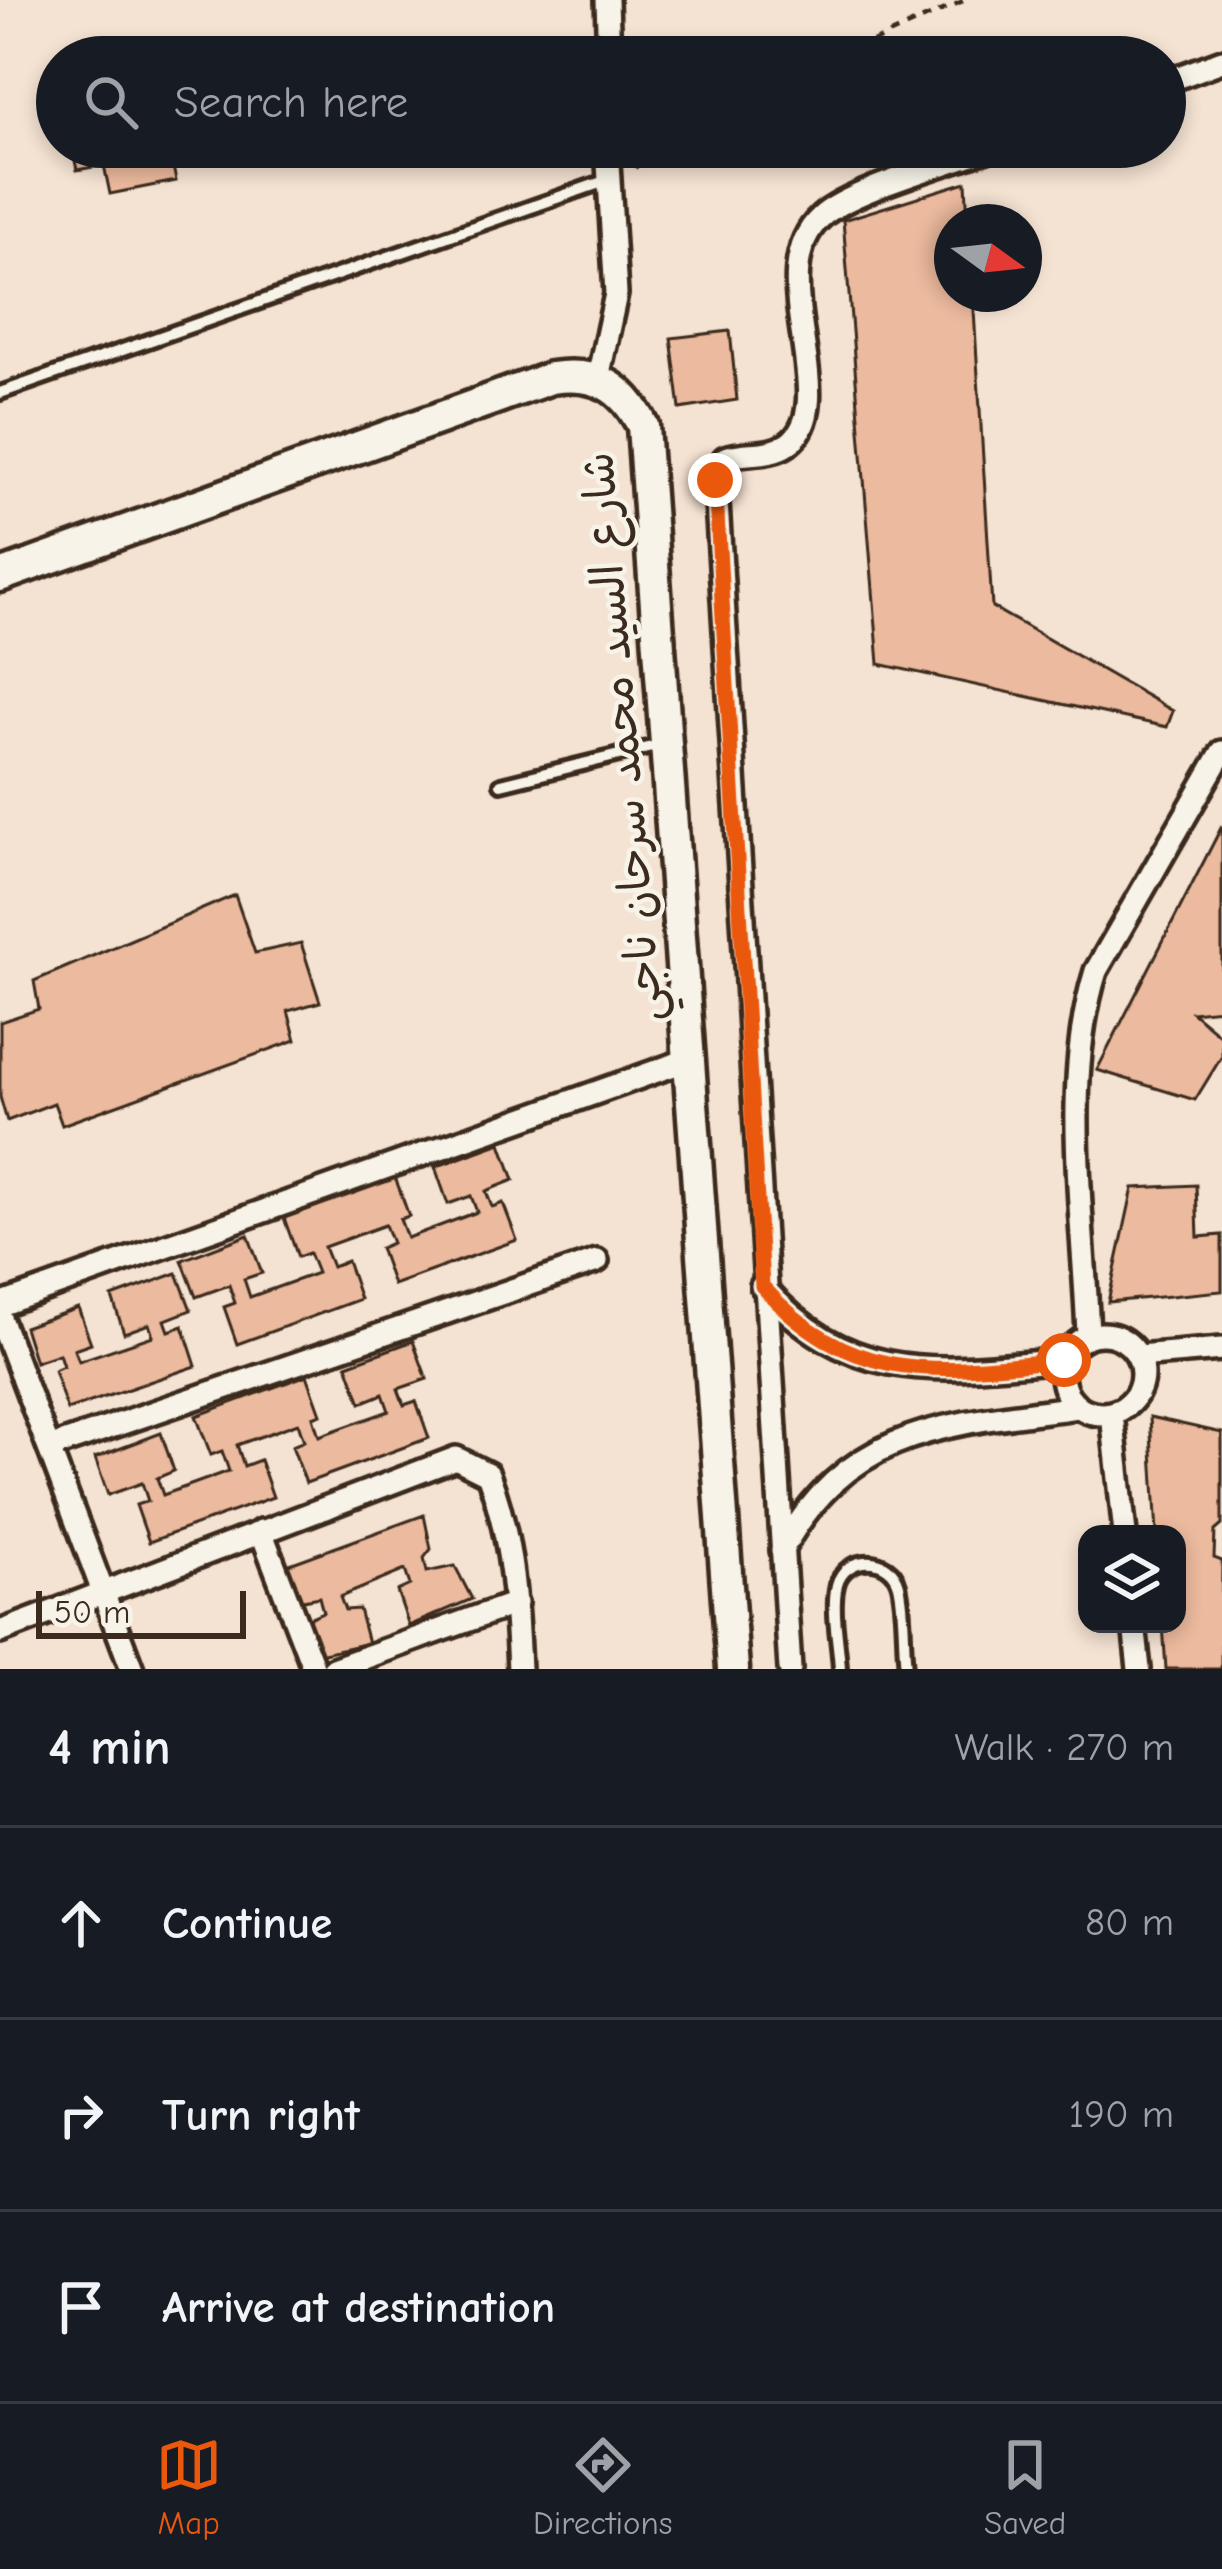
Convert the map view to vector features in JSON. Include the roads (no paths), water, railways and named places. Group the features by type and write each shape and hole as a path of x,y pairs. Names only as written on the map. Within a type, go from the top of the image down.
{"street":[{"path":"607,0 608,36"},
{"path":"1186,74 1222,61"},
{"path":"0,576 551,378 598,378 616,294 608,168"},
{"path":"790,1669 762,1286 715,471 725,458 782,448 803,428 808,399 797,262 810,229 837,206 937,168"},
{"name":"شارع السيد محمد سرحان ناجي","path":"598,378 632,404 643,426 693,1058 733,1669"},
{"path":"762,1286 814,1334 878,1364 938,1371 1064,1360 1088,1336 1078,1073 1086,1003 1096,971 1222,752"},
{"path":"0,1305 693,1058"},
{"path":"49,1448 597,1261"},
{"path":"0,1318 132,1669"},
{"path":"781,1552 813,1502 878,1449 947,1425 1078,1407 1112,1414 1136,1396 1142,1376 1138,1356 1122,1339 1088,1336"},
{"path":"1138,1356 1222,1349"},
{"path":"1064,1360 1065,1390 1078,1407"},
{"path":"1112,1414 1124,1525"},
{"path":"0,1632 456,1459 475,1463 488,1474 496,1495 516,1603 519,1669"},
{"path":"261,1531 314,1669"},
{"path":"333,1669 516,1603"},
{"path":"1135,1633 1139,1669"}],"lane":[{"path":"0,393 608,180"},
{"path":"501,784 668,743"},
{"path":"840,1669 837,1583 848,1568 867,1561 887,1568 898,1585 906,1669"}]}
